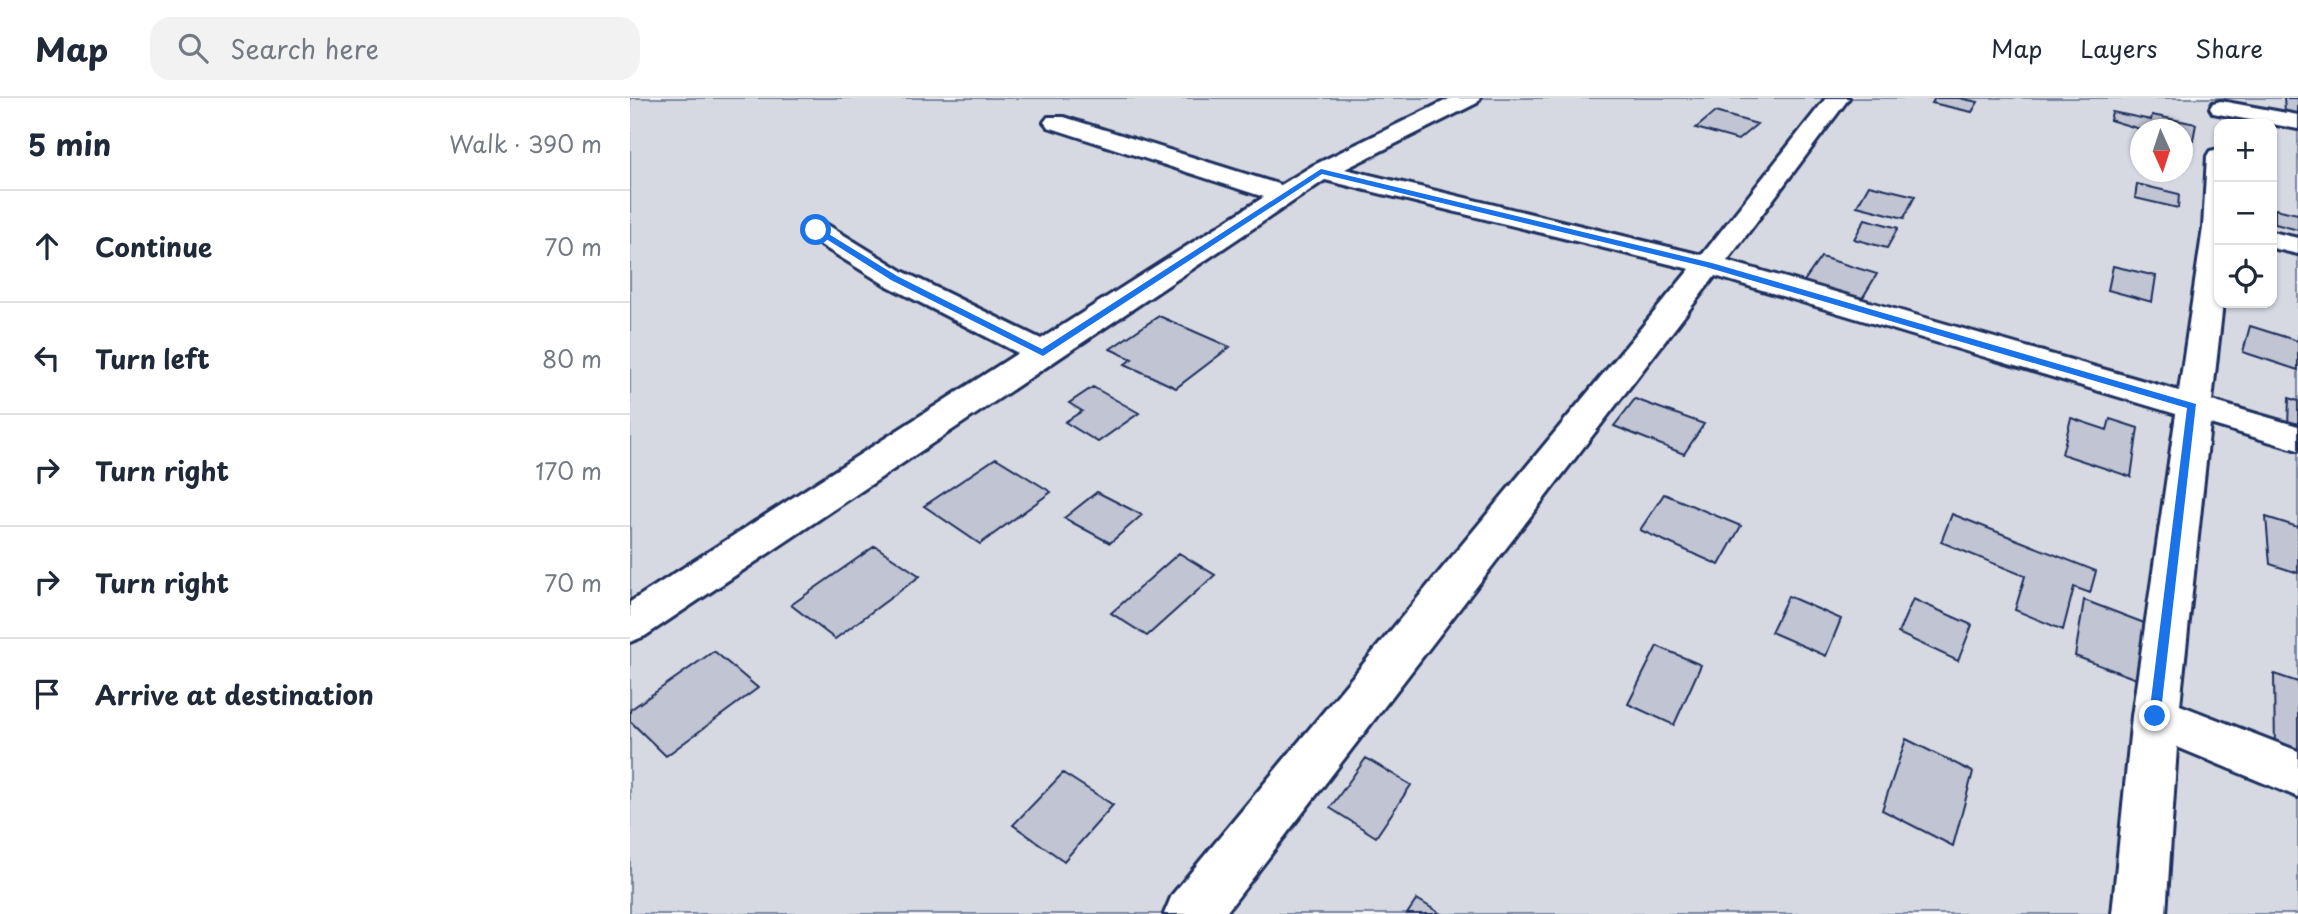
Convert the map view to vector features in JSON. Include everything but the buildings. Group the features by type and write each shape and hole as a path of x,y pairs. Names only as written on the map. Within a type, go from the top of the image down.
{"street":[{"path":"630,624 1321,171 1467,98"},
{"path":"1191,914 1709,265 1838,98"},
{"path":"2221,110 2298,122"},
{"path":"1056,122 1285,195"},
{"path":"1321,171 1709,265 2298,438"},
{"path":"816,230 894,278 1043,354"},
{"path":"2277,241 2298,246"},
{"path":"2139,914 2155,716 2192,406 2216,245"},
{"path":"2155,716 2298,774"}],"shaded area":[{"path":"630,98 2298,98 2298,914 630,914"}],"route":[{"path":"816,230 894,278 1043,354 1321,171 1709,265 2192,406 2155,716"}]}
